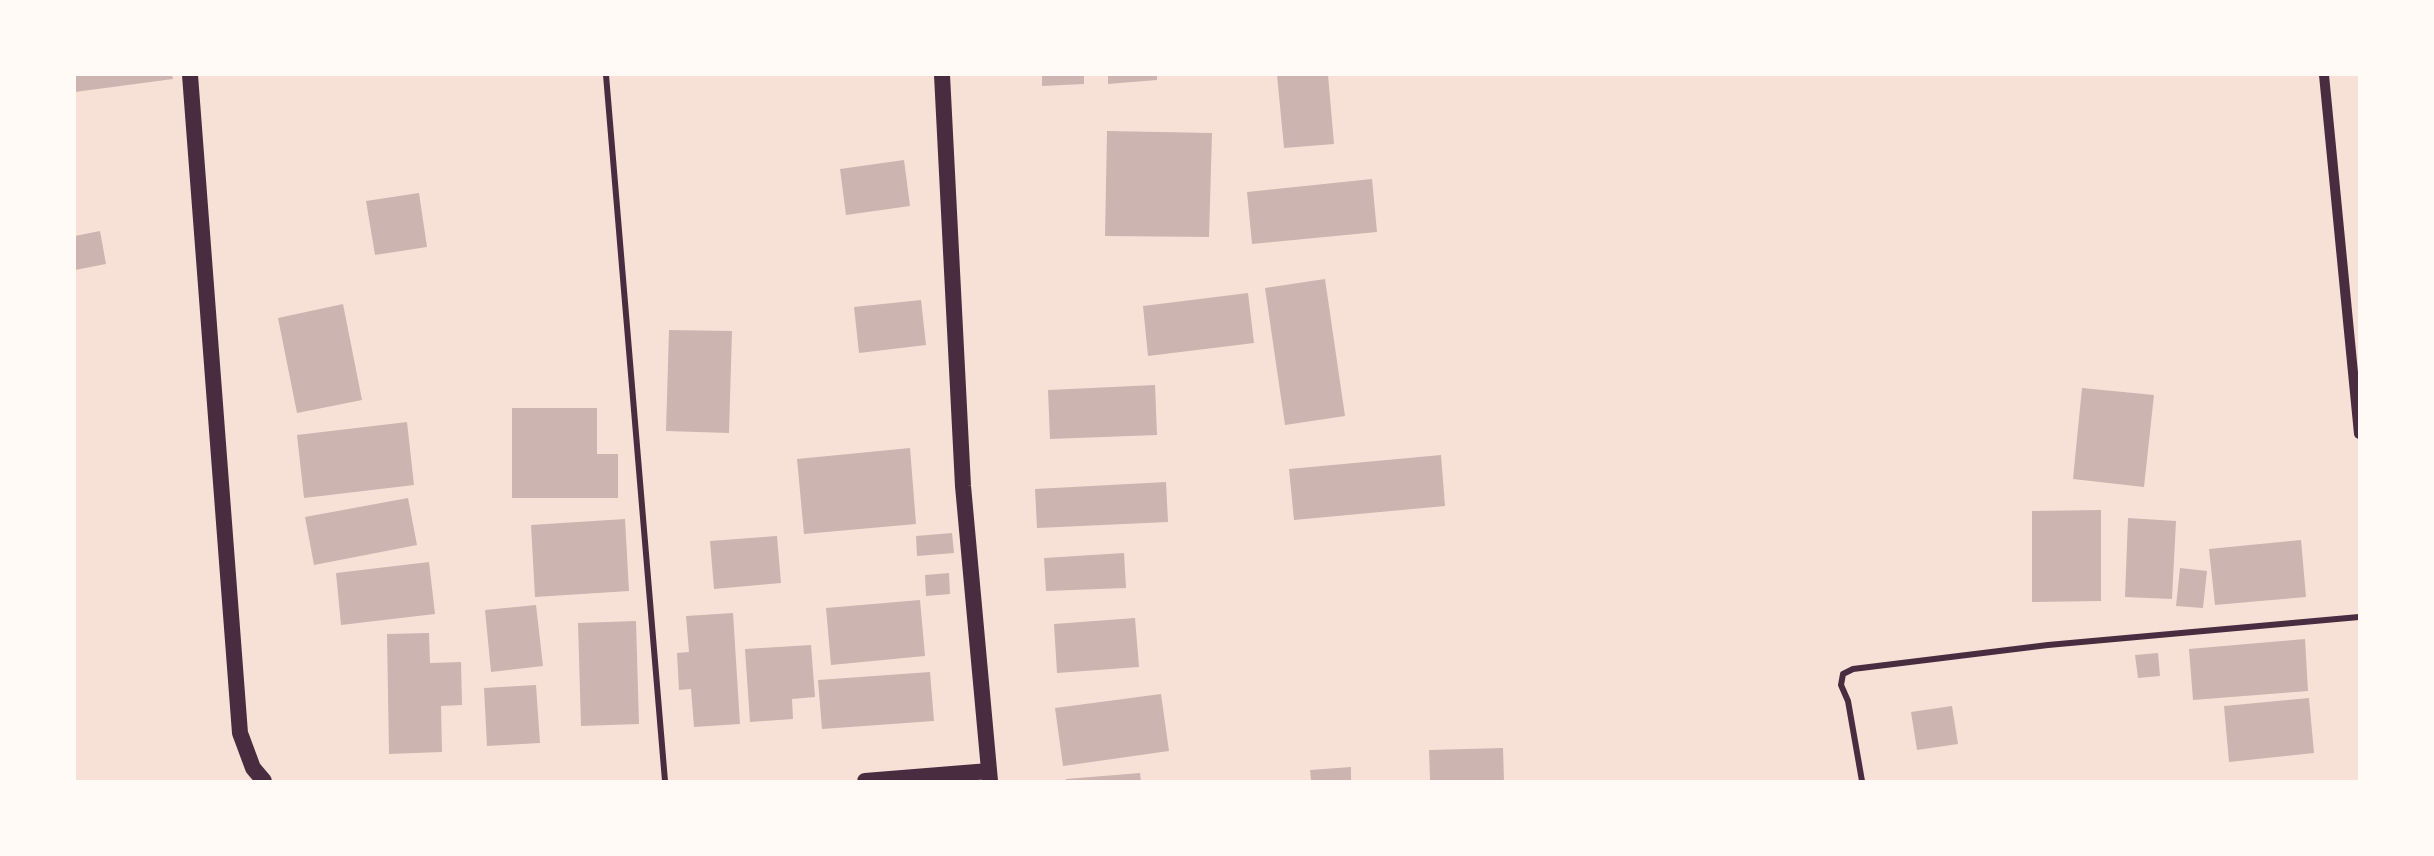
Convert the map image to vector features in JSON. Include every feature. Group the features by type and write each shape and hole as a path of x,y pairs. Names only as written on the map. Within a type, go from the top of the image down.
{"highway":[{"path":"190,75 240,733 253,768 264,781"},
{"path":"865,781 989,776 963,486 942,75"}],"street":[{"path":"606,75 665,781"},
{"path":"2324,75 2359,434"},
{"path":"1862,781 1848,701 1841,685 1843,674 1853,669 2048,645 2359,617"}],"building":[{"path":"75,75 172,75 173,79 75,92"},
{"path":"1042,75 1084,75 1084,84 1042,86"},
{"path":"1108,75 1157,75 1157,80 1108,84"},
{"path":"1277,75 1328,75 1334,144 1284,148"},
{"path":"1107,131 1212,133 1209,237 1105,236"},
{"path":"904,160 910,206 846,215 840,169"},
{"path":"1372,179 1377,232 1252,244 1247,192"},
{"path":"419,193 427,247 375,255 366,201"},
{"path":"100,231 106,264 75,270 75,236"},
{"path":"1325,279 1345,416 1285,425 1265,288"},
{"path":"1248,293 1254,343 1148,356 1143,306"},
{"path":"921,300 926,345 859,353 854,307"},
{"path":"343,304 362,400 297,413 278,318"},
{"path":"669,330 732,331 729,433 666,431"},
{"path":"1155,385 1157,435 1050,439 1048,390"},
{"path":"2082,388 2154,395 2144,487 2073,479"},
{"path":"512,408 597,408 597,454 618,454 618,498 512,498"},
{"path":"407,422 414,485 304,498 297,435"},
{"path":"910,448 916,524 804,534 797,459"},
{"path":"1441,455 1445,506 1294,520 1289,469"},
{"path":"1166,482 1168,522 1037,528 1035,489"},
{"path":"408,498 417,545 314,565 305,517"},
{"path":"2101,510 2101,601 2032,602 2032,511"},
{"path":"2128,518 2176,521 2172,599 2125,597"},
{"path":"625,519 629,591 535,597 531,525"},
{"path":"952,533 954,553 917,556 916,536"},
{"path":"777,536 781,583 714,589 710,541"},
{"path":"2301,540 2306,597 2215,605 2209,549"},
{"path":"1124,553 1126,588 1046,591 1044,558"},
{"path":"429,562 435,614 341,625 336,573"},
{"path":"2180,568 2207,571 2203,608 2176,606"},
{"path":"949,573 950,594 926,596 925,575"},
{"path":"920,600 925,656 831,665 826,608"},
{"path":"536,605 543,666 491,672 485,610"},
{"path":"733,613 740,724 694,727 691,689 679,690 677,653 689,652 686,616"},
{"path":"1135,618 1139,667 1057,673 1054,624"},
{"path":"636,621 639,724 581,726 578,623"},
{"path":"429,633 430,663 461,662 462,705 441,706 442,752 389,754 387,634"},
{"path":"2305,639 2308,691 2193,700 2189,649"},
{"path":"811,645 815,697 792,699 793,719 750,722 745,649"},
{"path":"2158,653 2160,676 2138,678 2135,655"},
{"path":"930,672 934,721 822,729 818,680"},
{"path":"536,685 540,743 487,746 484,688"},
{"path":"1161,694 1169,751 1063,766 1055,708"},
{"path":"2309,698 2314,753 2229,762 2224,706"},
{"path":"1952,706 1958,744 1917,750 1911,712"},
{"path":"1503,748 1504,781 1430,781 1429,750"},
{"path":"1351,767 1351,781 1311,781 1310,770"},
{"path":"1140,773 1141,781 1066,781 1066,779"}]}
